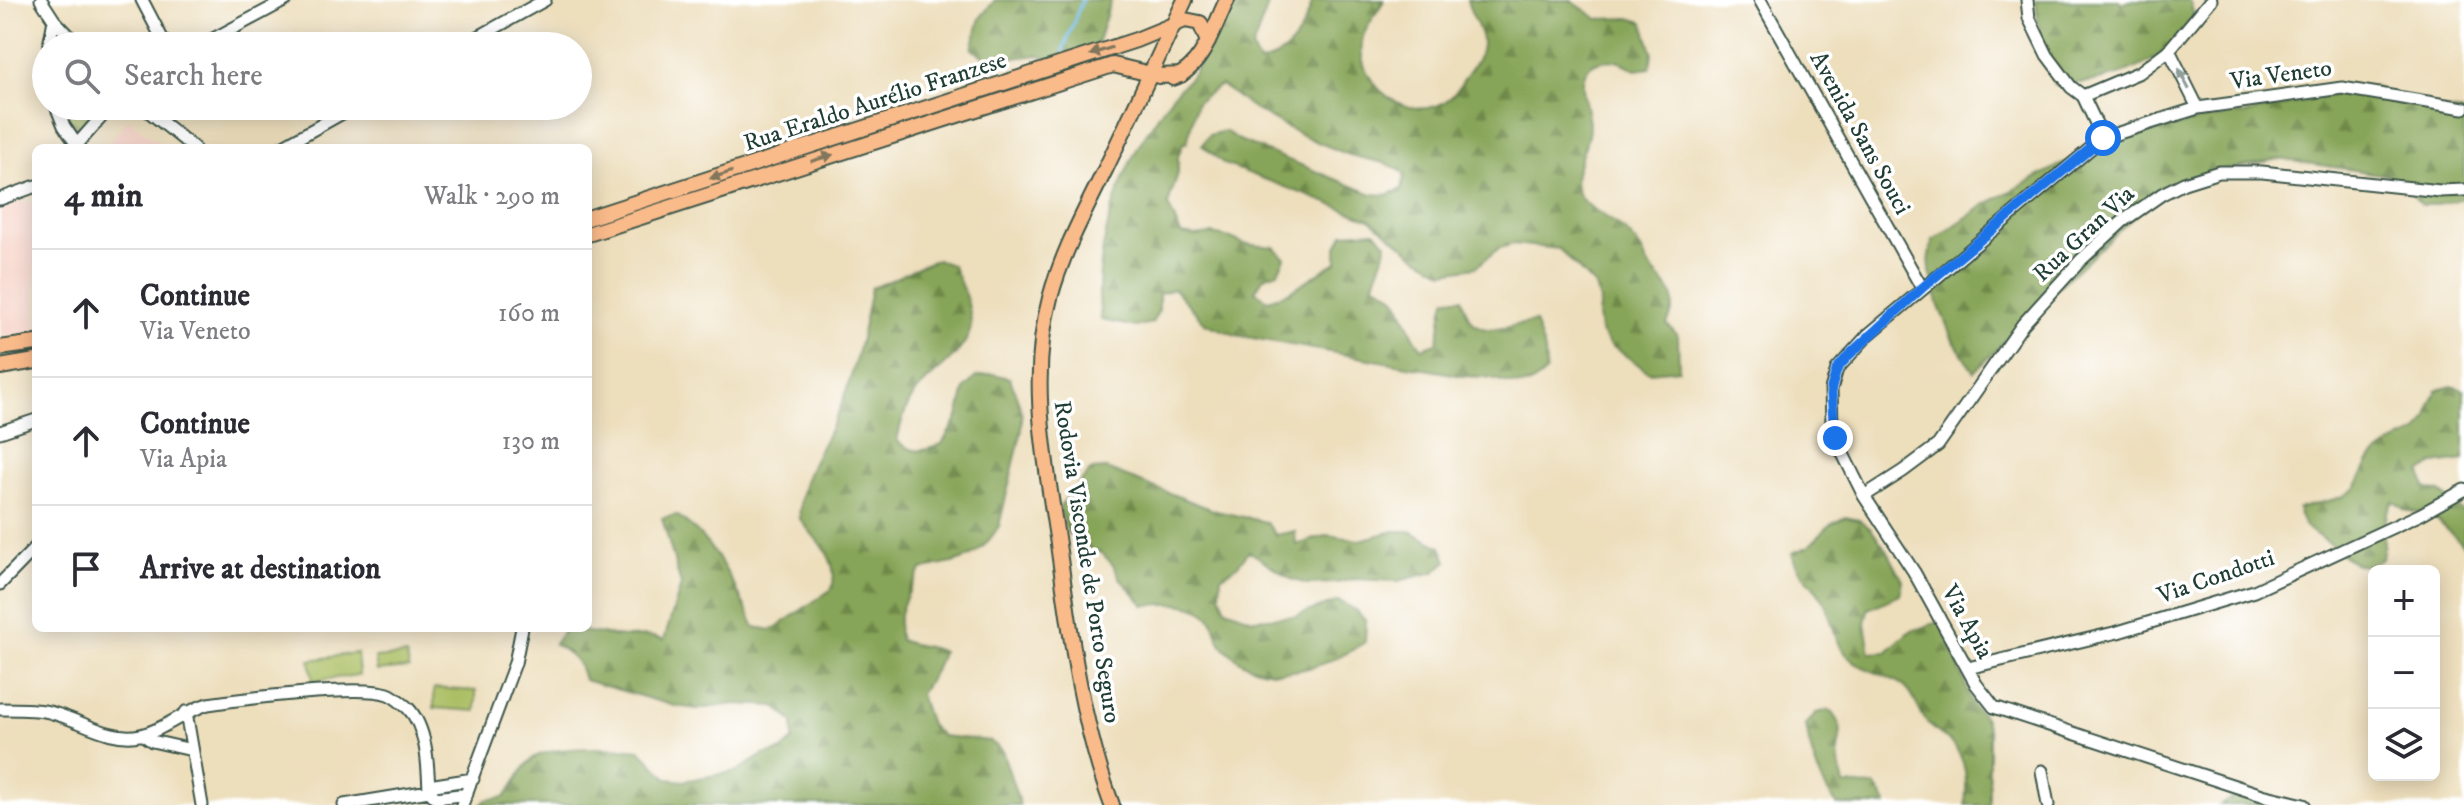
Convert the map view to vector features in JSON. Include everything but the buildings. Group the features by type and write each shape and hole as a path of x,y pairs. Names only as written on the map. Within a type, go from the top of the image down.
{"main road":[{"name":"Rodovia Visconde de Porto Seguro","path":"1112,805 1089,727 1076,665 1048,477 1039,393 1041,347 1050,298 1074,233 1185,0"},
{"name":"Rodovia Visconde de Porto Seguro","path":"1139,96 1189,69 1208,42 1227,0"},
{"path":"1176,76 1163,60 1174,24 1196,20 1204,29 1208,42"},
{"name":"Rua Eraldo Aurélio Franzese","path":"592,217 1136,40 1174,24"},
{"name":"Rua Eraldo Aurélio Franzese","path":"592,233 1113,65 1148,74 1176,76"},
{"path":"1128,67 1139,96"},
{"path":"0,348 32,344"},
{"path":"0,367 32,362"}],"street":[{"path":"41,0 66,32"},
{"path":"142,0 159,32"},
{"path":"226,32 286,0"},
{"path":"487,32 545,0"},
{"name":"Avenida Sans Souci","path":"1760,0 1922,288"},
{"path":"2027,0 2029,18 2047,55 2071,87 2083,96 2103,138"},
{"path":"2083,96 2140,72 2169,50 2211,0"},
{"path":"52,32 54,20"},
{"path":"2169,50 2198,108"},
{"name":"Via Veneto","path":"1922,288 2103,138 2198,108 2342,88 2464,108"},
{"path":"62,120 75,144"},
{"path":"78,144 99,120"},
{"path":"159,120 189,144"},
{"path":"287,144 330,120"},
{"name":"Rua Gran Via","path":"1864,496 1938,445 2023,324 2081,260 2143,206 2173,188 2219,172 2262,172 2440,191 2464,190"},
{"path":"0,199 32,188"},
{"name":"Via Apia","path":"1922,288 1837,369 1831,389 1835,438 1864,496 1914,572 1986,699 2000,711 2262,795 2304,805"},
{"path":"0,432 32,421"},
{"name":"Via Condotti","path":"1968,668 2118,632 2254,591 2421,514 2464,490"},
{"path":"0,584 32,551"},
{"path":"0,709 45,711 124,736 143,735 208,704 352,691 388,694 406,707 418,722 426,753 429,791 436,798 464,799 515,663 521,632"},
{"path":"186,712 202,805"},
{"path":"143,735 152,741 192,750"},
{"path":"2042,771 2048,805"},
{"path":"344,805 429,791 435,785 473,779"}],"shaded area":[{"path":"129,120 160,144 108,144"},
{"path":"22,201 32,202 32,335 5,337 0,329 0,209"}],"green space":[{"path":"995,0 1111,0 1098,41 1087,60 1054,62 1038,55 986,58 972,49 980,18"},
{"path":"1223,0 1270,0 1252,49 1259,63 1280,54 1295,40 1313,0 1384,0 1363,37 1362,54 1366,70 1375,85 1387,96 1402,105 1418,108 1435,106 1450,98 1478,58 1482,40 1467,0 1570,0 1598,19 1629,18 1643,22 1652,52 1650,68 1635,70 1621,62 1606,60 1595,63 1584,75 1583,92 1589,126 1575,179 1580,197 1631,237 1670,291 1673,306 1667,324 1678,336 1679,369 1649,372 1609,344 1600,331 1600,301 1595,286 1559,249 1514,244 1499,248 1476,267 1444,272 1417,257 1370,219 1224,164 1202,145 1209,135 1225,131 1239,140 1372,194 1387,195 1402,189 1405,174 1392,166 1347,154 1297,133 1265,116 1221,85 1197,102 1187,143 1183,143 1178,157 1178,173 1168,205 1181,234 1212,234 1244,244 1274,247 1285,258 1278,272 1264,277 1255,291 1267,300 1294,289 1337,262 1337,246 1344,233 1375,231 1386,243 1374,285 1399,303 1422,348 1437,343 1446,298 1462,298 1467,313 1480,327 1499,329 1535,322 1545,351 1546,372 1532,383 1520,386 1492,378 1458,375 1236,335 1206,324 1174,289 1159,294 1159,310 1152,323 1136,327 1101,320 1100,269 1110,216 1119,190 1141,143 1173,95 1196,69"},
{"path":"2036,0 2119,0 2122,3 2134,0 2190,0 2194,16 2177,42 2135,69 2087,82 2054,84 2038,23"},
{"path":"2374,86 2414,106 2464,112 2464,198 2437,205 2422,205 2400,182 2387,175 2279,159 2185,179 2144,207 1974,372 1953,340 1938,304 1930,271 1929,255 1933,240 1986,204 2100,144 2210,118 2245,114"},
{"path":"70,120 88,120 80,129"},
{"path":"937,260 952,265 967,301 971,324 969,334 957,353 914,395 903,417 897,441 918,450 942,444 958,417 965,388 976,377 993,374 1010,378 1022,412 1022,430 999,526 975,554 921,570 903,604 898,630 900,640 942,652 920,694 930,725 942,736 990,741 1002,750 1020,805 481,805 486,800 505,797 537,756 559,750 640,750 668,779 683,781 737,771 763,755 782,750 793,740 793,722 775,706 737,704 697,709 675,706 584,680 574,659 554,644 563,632 649,636 664,640 681,585 662,518 677,515 713,551 755,627 772,630 832,589 834,578 830,559 800,519 803,489 847,389 871,288"},
{"path":"2452,386 2464,390 2464,460 2433,464 2421,473 2425,488 2440,492 2464,513 2464,546 2434,517 2405,510 2393,501 2385,525 2382,559 2372,563 2357,565 2308,529 2298,509 2342,497 2356,488 2369,461 2392,443 2418,432 2428,418 2437,390"},
{"path":"1106,469 1216,511 1266,522 1276,535 1295,531 1296,545 1328,535 1359,540 1395,531 1410,531 1441,547 1447,561 1434,572 1398,581 1354,579 1307,584 1291,579 1249,551 1238,565 1221,577 1220,595 1226,609 1253,619 1296,616 1338,601 1354,609 1366,621 1365,642 1335,659 1300,670 1265,671 1249,666 1225,649 1215,626 1204,612 1182,605 1144,605 1102,553 1076,544 1067,531 1059,507 1091,470"},
{"path":"1845,517 1859,520 1871,529 1888,552 1903,581 1900,595 1868,609 1865,623 1870,653 1886,652 1909,632 1938,622 1950,631 1973,706 1984,717 1989,732 1989,805 1965,805 1965,771 1956,748 1927,722 1904,686 1859,664 1846,654 1822,598 1797,566 1792,553 1808,547 1830,525"},
{"path":"357,653 359,675 313,681 310,660"},
{"path":"407,655 409,668 377,671 375,658"},
{"path":"434,688 476,691 476,711 434,708"},
{"path":"1830,710 1840,727 1838,756 1844,785 1876,786 1887,805 1837,805 1825,787 1816,767 1806,725 1816,713"},
{"path":"2254,792 2276,805 2221,805 2237,796"}],"waterway":[{"path":"1063,51 1082,0"}],"route":[{"path":"1835,438 1830,407 1831,389 1837,369 1849,355 1922,288 2103,138"}]}
